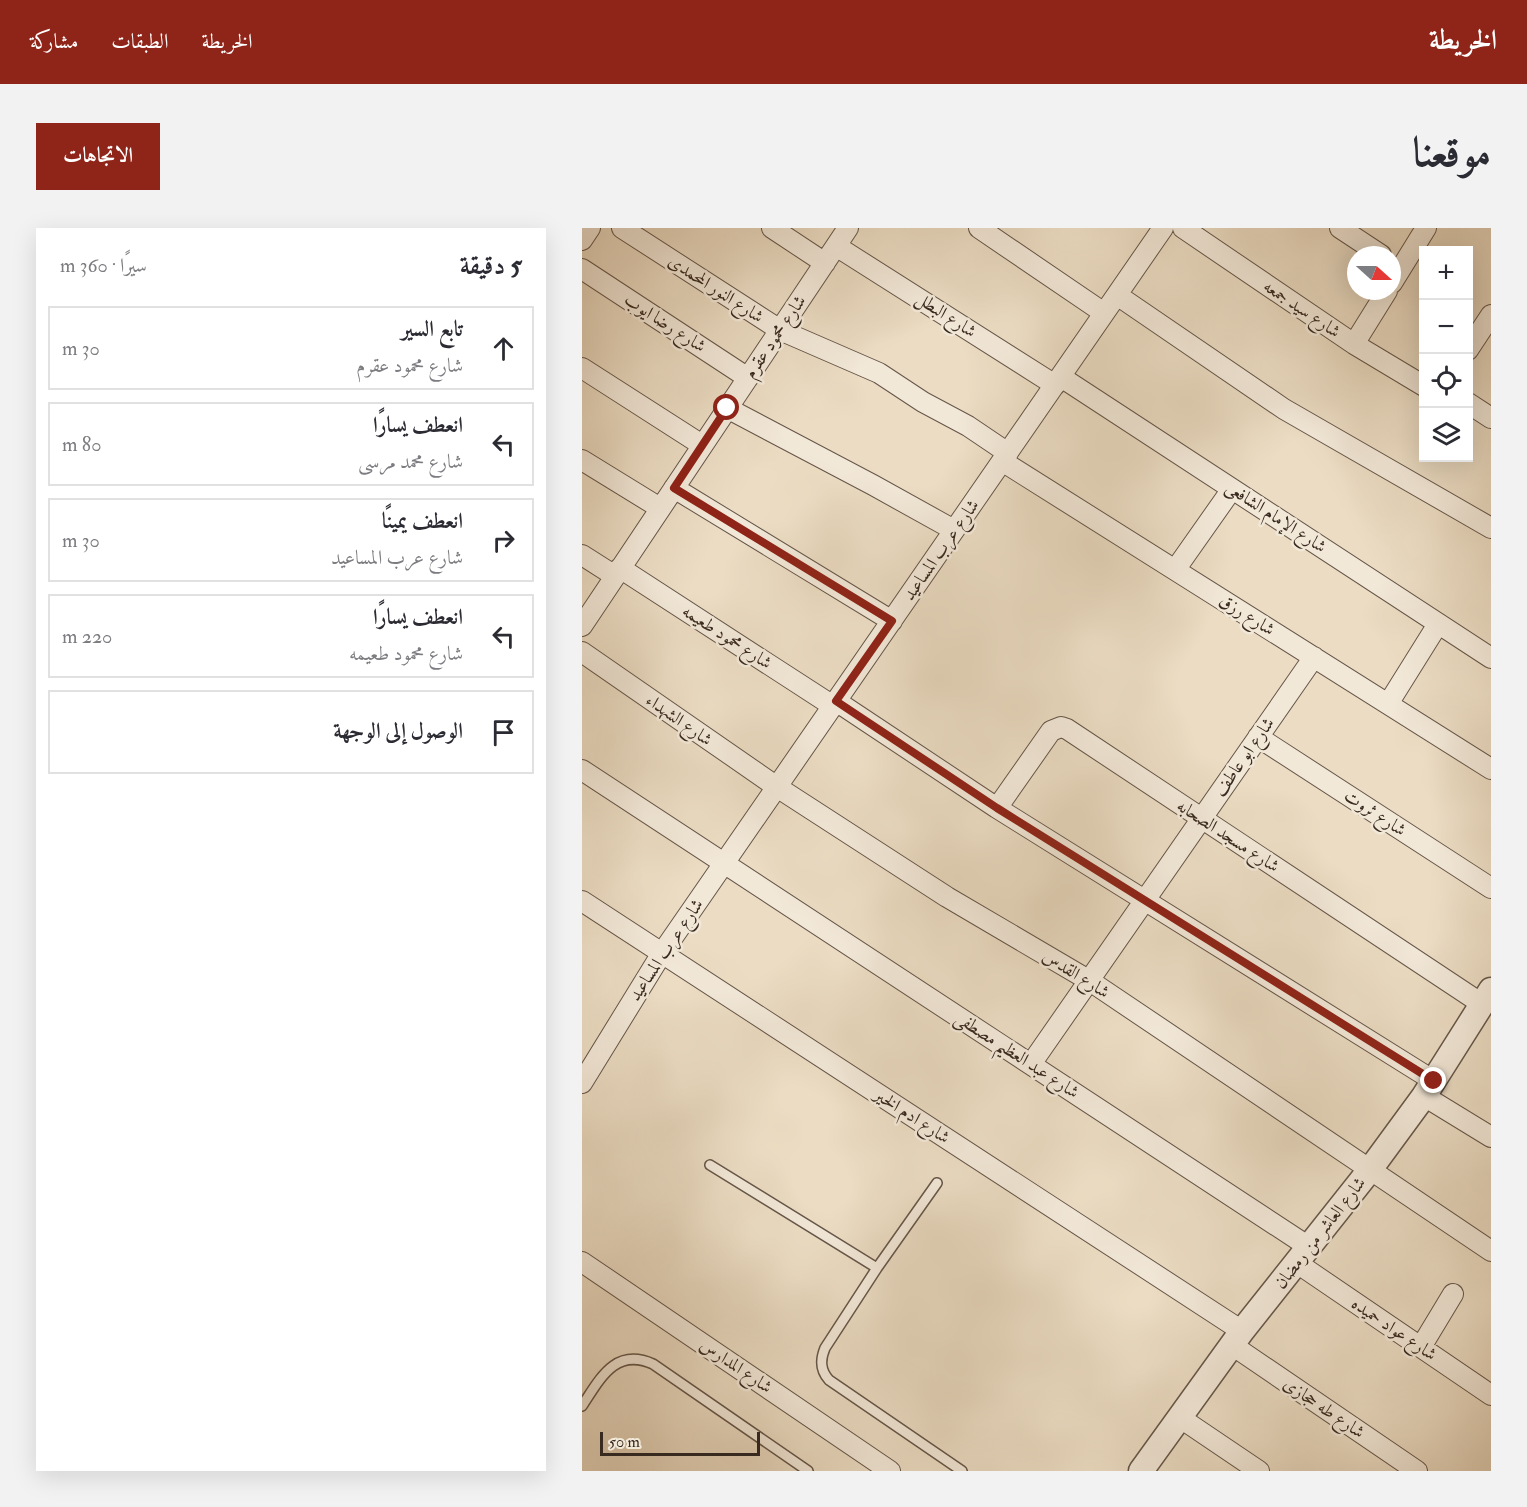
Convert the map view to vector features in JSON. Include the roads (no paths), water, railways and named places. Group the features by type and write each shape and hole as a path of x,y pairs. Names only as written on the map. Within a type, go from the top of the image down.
{"street":[{"path":"582,240 590,228"},
{"name":"شارع النور المحمدى","path":"622,228 780,330 879,373 923,402 968,426 1005,457"},
{"path":"772,228 825,263"},
{"name":"شارع محمود عقرم","path":"582,626 848,228"},
{"path":"979,228 1104,313"},
{"name":"شارع سيد جمعه","path":"1183,228 1354,344 1419,383"},
{"path":"1340,228 1367,246"},
{"path":"1401,263 1426,228"},
{"name":"شارع عرب المساعيد","path":"582,1083 663,953 1117,295 1154,231"},
{"name":"شارع البطل","path":"836,246 1058,381"},
{"name":"شارع رضا ايوب","path":"582,269 748,378"},
{"path":"1117,295 1284,409 1491,528"},
{"path":"1354,344 1381,300"},
{"path":"1473,342 1491,315"},
{"path":"582,368 702,445"},
{"name":"شارع الإمام الشافعى","path":"1058,381 1232,489 1491,658"},
{"path":"1473,406 1491,418"},
{"path":"727,408 873,484 954,530"},
{"name":"شارع رزق","path":"1005,457 1175,570 1491,769"},
{"path":"582,460 660,508"},
{"path":"674,488 892,621"},
{"path":"1175,570 1232,489"},
{"name":"شارع محمود طعيمه","path":"582,555 618,572 835,703 1145,901 1429,1088 1491,1137"},
{"path":"1388,704 1438,624"},
{"name":"شارع الشهداء","path":"582,652 777,787"},
{"name":"شارع ابو عاطف","path":"1031,1064 1314,657"},
{"name":"شارع مسجد الصحابه","path":"997,808 1051,731 1066,729 1485,1005"},
{"name":"شارع ثروت","path":"1258,737 1491,888"},
{"name":"شارع عبد العظيم مصطفى","path":"582,770 1031,1064 1303,1255"},
{"name":"شارع القدس","path":"777,787 946,897 1090,981 1491,1251"},
{"name":"شارع ادم الخير","path":"582,901 1237,1338"},
{"name":"شارع العاشر من رمضان","path":"1142,1471 1237,1338 1369,1171 1485,1005"},
{"name":"شارع عواد حميده","path":"1303,1255 1421,1347 1491,1395"},
{"name":"شارع المدارس","path":"582,1262 890,1471"},
{"path":"1421,1347 1454,1294"},
{"name":"شارع طه حجازى","path":"1237,1338 1417,1471"},
{"path":"1179,1417 1259,1471"}],"lane":[{"path":"710,1165 877,1268"},
{"path":"937,1183 877,1268 825,1348 821,1361 824,1375 829,1380 962,1471"},
{"path":"582,1406 610,1367 627,1359 645,1360 808,1471"}]}
